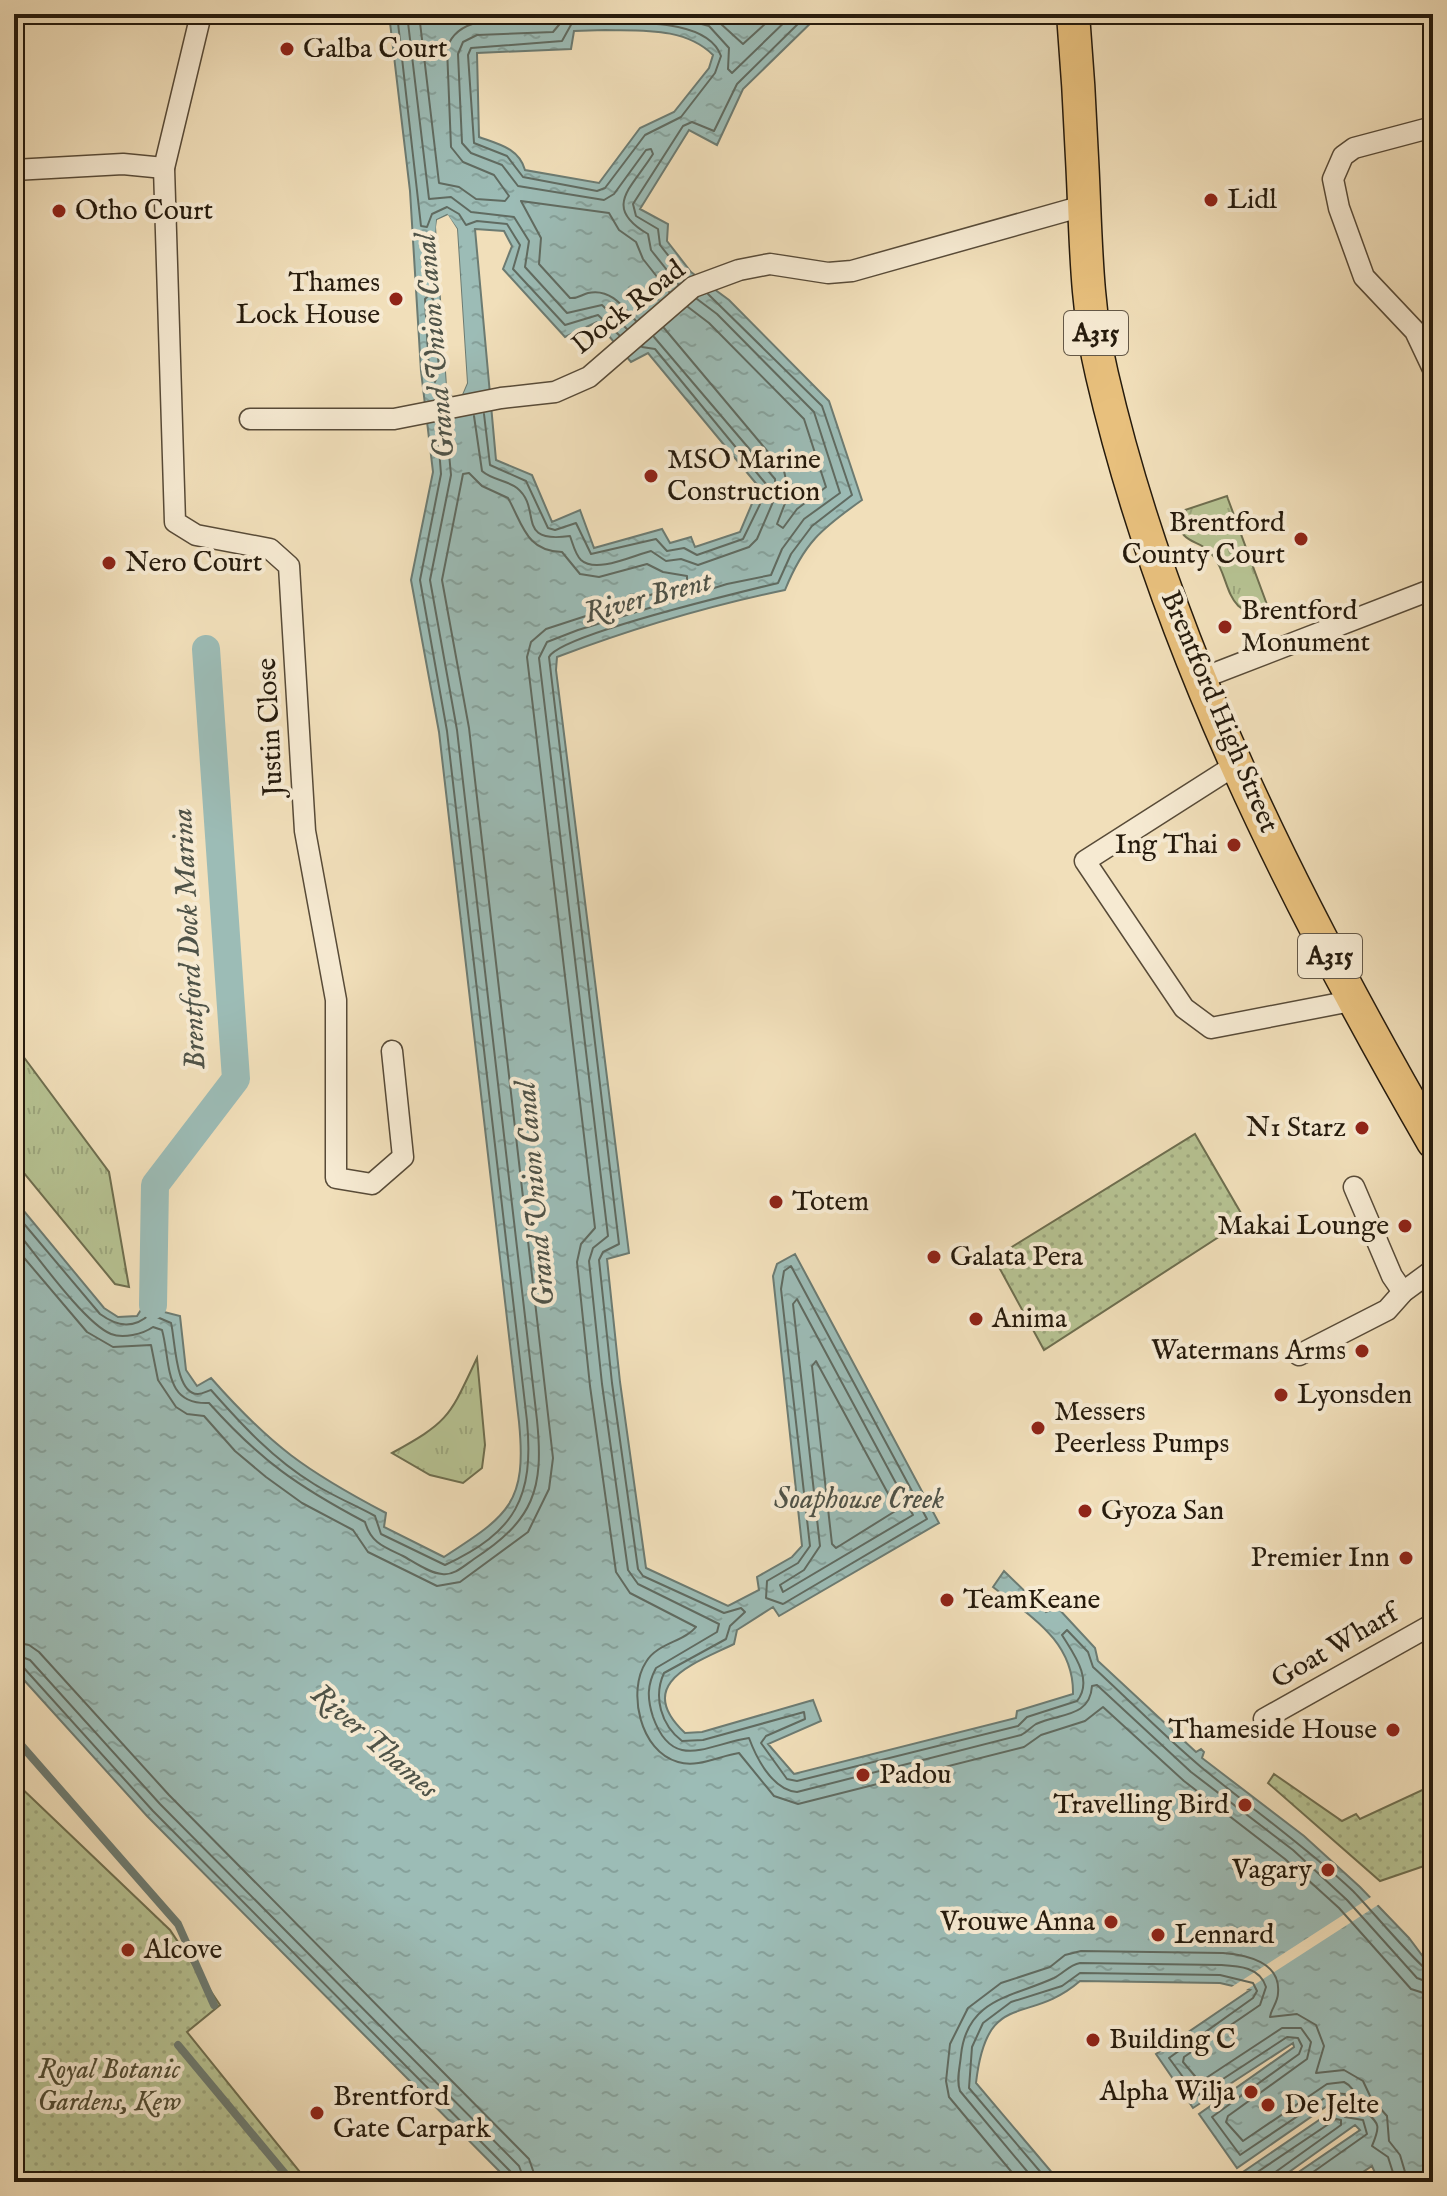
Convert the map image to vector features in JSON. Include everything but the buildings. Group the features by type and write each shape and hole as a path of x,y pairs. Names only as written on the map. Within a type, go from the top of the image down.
{"main road":[{"name":"Brentford High Street","path":"1073,14 1083,206 1101,373 1164,585 1237,764 1351,1001 1433,1142"}],"street":[{"path":"14,170 123,164 164,168 201,14"},
{"path":"1433,127 1354,148 1335,170 1334,189 1357,263 1374,288 1415,331 1433,369"},
{"name":"Justin Close","path":"164,168 175,522 196,535 270,549 289,566 305,831 336,1000 336,1178 372,1184 403,1157 392,1051"},
{"name":"Dock Road","path":"250,419 394,419 501,398 555,392 589,377 693,287 739,270 770,264 828,273 852,271 1083,206"},
{"path":"1200,679 1433,589"},
{"path":"1237,764 1085,861 1184,1008 1211,1028 1351,1001"},
{"path":"1354,1187 1392,1276 1403,1292"},
{"path":"1299,1355 1387,1310 1403,1292 1433,1270"},
{"name":"Goat Wharf","path":"1264,1719 1433,1624"}],"green space":[{"path":"1227,496 1269,610 1244,610 1237,604 1214,557 1182,533 1173,514"},
{"path":"14,1044 109,1172 129,1287 115,1284 14,1161"},
{"path":"1195,1134 1245,1220 1044,1350 994,1258"},
{"path":"477,1358 485,1445 482,1468 463,1483 430,1475 392,1453 426,1433 446,1416"},
{"path":"1274,1774 1342,1821 1356,1814 1360,1819 1433,1785 1433,1863 1380,1881 1268,1783"},
{"name":"Royal Botanic Gardens, Kew","path":"14,1781 170,1930 220,2005 187,2032 308,2182 14,2182"}],"water":[{"path":"389,14 820,14 743,89 717,145 689,130 640,209 668,224 667,241 691,272 729,300 829,401 862,500 815,538 799,560 785,590 699,611 585,647 557,657 556,670 629,1253 607,1259 620,1382 646,1568 728,1606 759,1590 757,1577 792,1557 802,1546 773,1276 777,1264 795,1254 939,1523 779,1616 773,1607 737,1630 734,1644 675,1677 667,1688 665,1701 670,1716 685,1733 702,1732 813,1700 821,1721 768,1744 794,1774 1016,1718 1017,1711 1073,1694 1071,1675 1058,1645 1035,1620 993,1587 1004,1571 1046,1612 1057,1607 1095,1648 1098,1661 1196,1752 1201,1749 1204,1752 1202,1758 1304,1836 1360,1887 1409,1938 1433,1970 1433,2182 1379,2182 1372,2166 1348,2182 1284,2182 1360,2130 1355,2125 1275,2182 1246,2182 1240,2174 1341,2105 1337,2099 1237,2168 1199,2114 1294,2047 1293,2043 1193,2108 1156,2054 1250,1990 1220,1983 1080,1981 1061,1995 1012,2013 1000,2021 989,2033 981,2053 976,2083 1060,2182 510,2182 147,1816 14,1669 14,1199 104,1308 118,1317 137,1316 144,1305 163,1306 164,1312 180,1316 186,1370 197,1386 211,1378 252,1422 291,1455 333,1484 386,1513 384,1527 444,1557 498,1517 516,1489 521,1449 519,1422 439,732 411,580 433,472 421,371 410,191","holes":["574,31 676,35 690,39 713,55 709,68 674,112 640,128 599,183 525,170 513,152 479,137 477,53 571,49","447,215 457,229 467,383 461,397 453,397 447,386 437,220","475,229 504,231 512,246 503,269 565,337 597,322 631,362 648,353 759,487 740,532 695,547 691,537 670,543 662,529 594,548 580,510 552,522 532,475 496,460"]}],"pier":[{"path":"448,215 457,229 467,383 461,397 453,397 447,386 437,220","holes":["447,219 453,230 463,382 459,393 451,385 441,222"]},
{"path":"1374,1895 1381,1903 1209,2014 1242,1991 1230,1988"}],"waterway":[{"name":"Brentford Dock Marina","path":"153,1305 155,1185 236,1079 206,649"},
{"path":"14,1737 178,1924 214,2005"},
{"path":"178,2045 292,2182"}],"place":[{"name":"Galba Court","path":"287,49"},
{"name":"Lidl","path":"1211,200"},
{"name":"Otho Court","path":"59,211"},
{"name":"Thames Lock House","path":"396,299"},
{"name":"MSO Marine Construction","path":"651,476"},
{"name":"Brentford County Court","path":"1301,539"},
{"name":"Nero Court","path":"109,563"},
{"name":"Brentford Monument","path":"1225,627"},
{"name":"Ing Thai","path":"1234,845"},
{"name":"N1 Starz","path":"1362,1128"},
{"name":"Totem","path":"776,1202"},
{"name":"Makai Lounge","path":"1405,1226"},
{"name":"Galata Pera","path":"934,1257"},
{"name":"Anima","path":"976,1319"},
{"name":"Watermans Arms","path":"1362,1351"},
{"name":"Lyonsden","path":"1281,1395"},
{"name":"Messers Peerless Pumps","path":"1038,1428"},
{"name":"Gyoza San","path":"1085,1511"},
{"name":"Premier Inn","path":"1406,1558"},
{"name":"TeamKeane","path":"947,1600"},
{"name":"Thameside House","path":"1393,1730"},
{"name":"Padou","path":"863,1775"},
{"name":"Travelling Bird","path":"1245,1805"},
{"name":"Vagary","path":"1328,1870"},
{"name":"Vrouwe Anna","path":"1111,1922"},
{"name":"Lennard","path":"1158,1935"},
{"name":"Alcove","path":"128,1950"},
{"name":"Building C","path":"1093,2040"},
{"name":"Alpha Wilja","path":"1251,2092"},
{"name":"De Jelte","path":"1268,2105"},
{"name":"Brentford Gate Carpark","path":"317,2113"}],"water label":[{"name":"Grand Union Canal","path":"436,346"},
{"name":"River Brent","path":"648,598"},
{"name":"Grand Union Canal","path":"536,1194"},
{"name":"Soaphouse Creek","path":"859,1500"},
{"name":"River Thames","path":"374,1742"}]}
